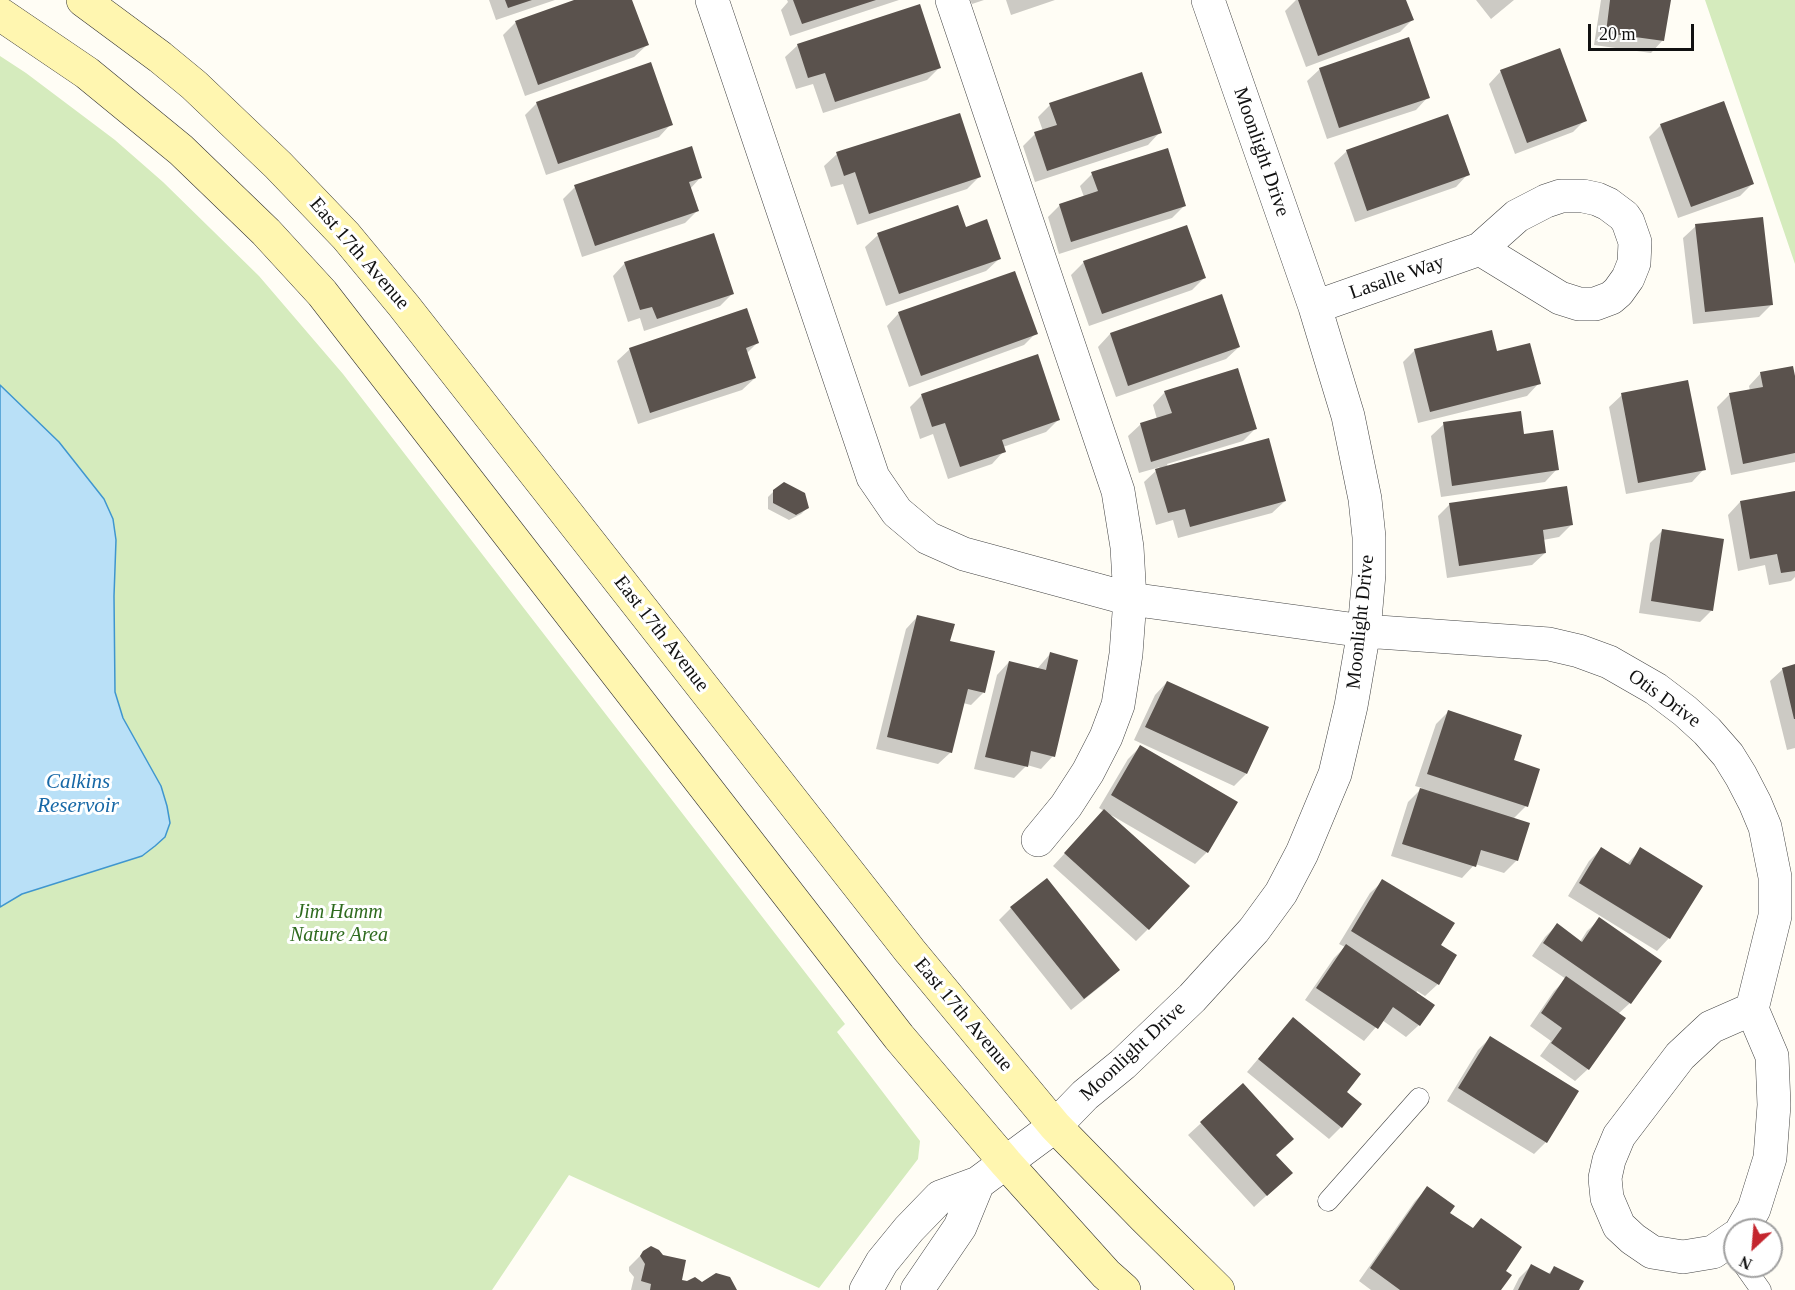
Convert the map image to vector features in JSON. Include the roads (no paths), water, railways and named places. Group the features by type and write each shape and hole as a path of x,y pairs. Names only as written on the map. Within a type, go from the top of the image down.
{"main road":[{"name":"East 17th Avenue","path":"83,0 194,85 292,178 346,236 405,306 910,951 1055,1126 1218,1290"},
{"path":"0,14 87,73 181,150 266,232 322,293 899,1037 1006,1163 1106,1274 1124,1290"}],"street":[{"name":"Otis Drive","path":"712,0 873,477 897,512 928,538 964,554 1130,599 1364,631 1549,644 1579,651 1626,670 1656,689 1707,731 1728,755 1742,776 1765,827 1775,877 1775,916 1752,1009"},
{"path":"952,0 1118,491 1127,547 1130,599 1126,654 1118,705 1106,737 1088,772 1066,806 1038,840"},
{"name":"Moonlight Drive","path":"978,1184 1055,1126 1085,1095 1123,1064 1192,998 1254,930 1281,893 1302,853 1335,774 1351,706 1364,631 1370,574 1365,498 1348,416 1315,307 1208,0"},
{"name":"Lasalle Way","path":"1315,307 1480,249"},
{"path":"1723,1250 1683,1257 1652,1252 1619,1226 1607,1198 1605,1178 1609,1160 1619,1136 1680,1056 1711,1027 1752,1009 1772,1056 1774,1105 1770,1158 1750,1218"},
{"path":"866,1290 882,1262 939,1197 978,1184"},
{"path":"916,1290 960,1227 978,1184"}],"lane":[{"path":"1328,1201 1419,1098"}],"water":[{"name":"Calkins Reservoir","path":"0,385 59,442 104,499 113,519 116,540 115,692 123,718 161,786 170,823 165,837 142,856 22,894 0,907"}],"park label":[{"name":"Jim Hamm Nature Area","path":"339,924"}]}
